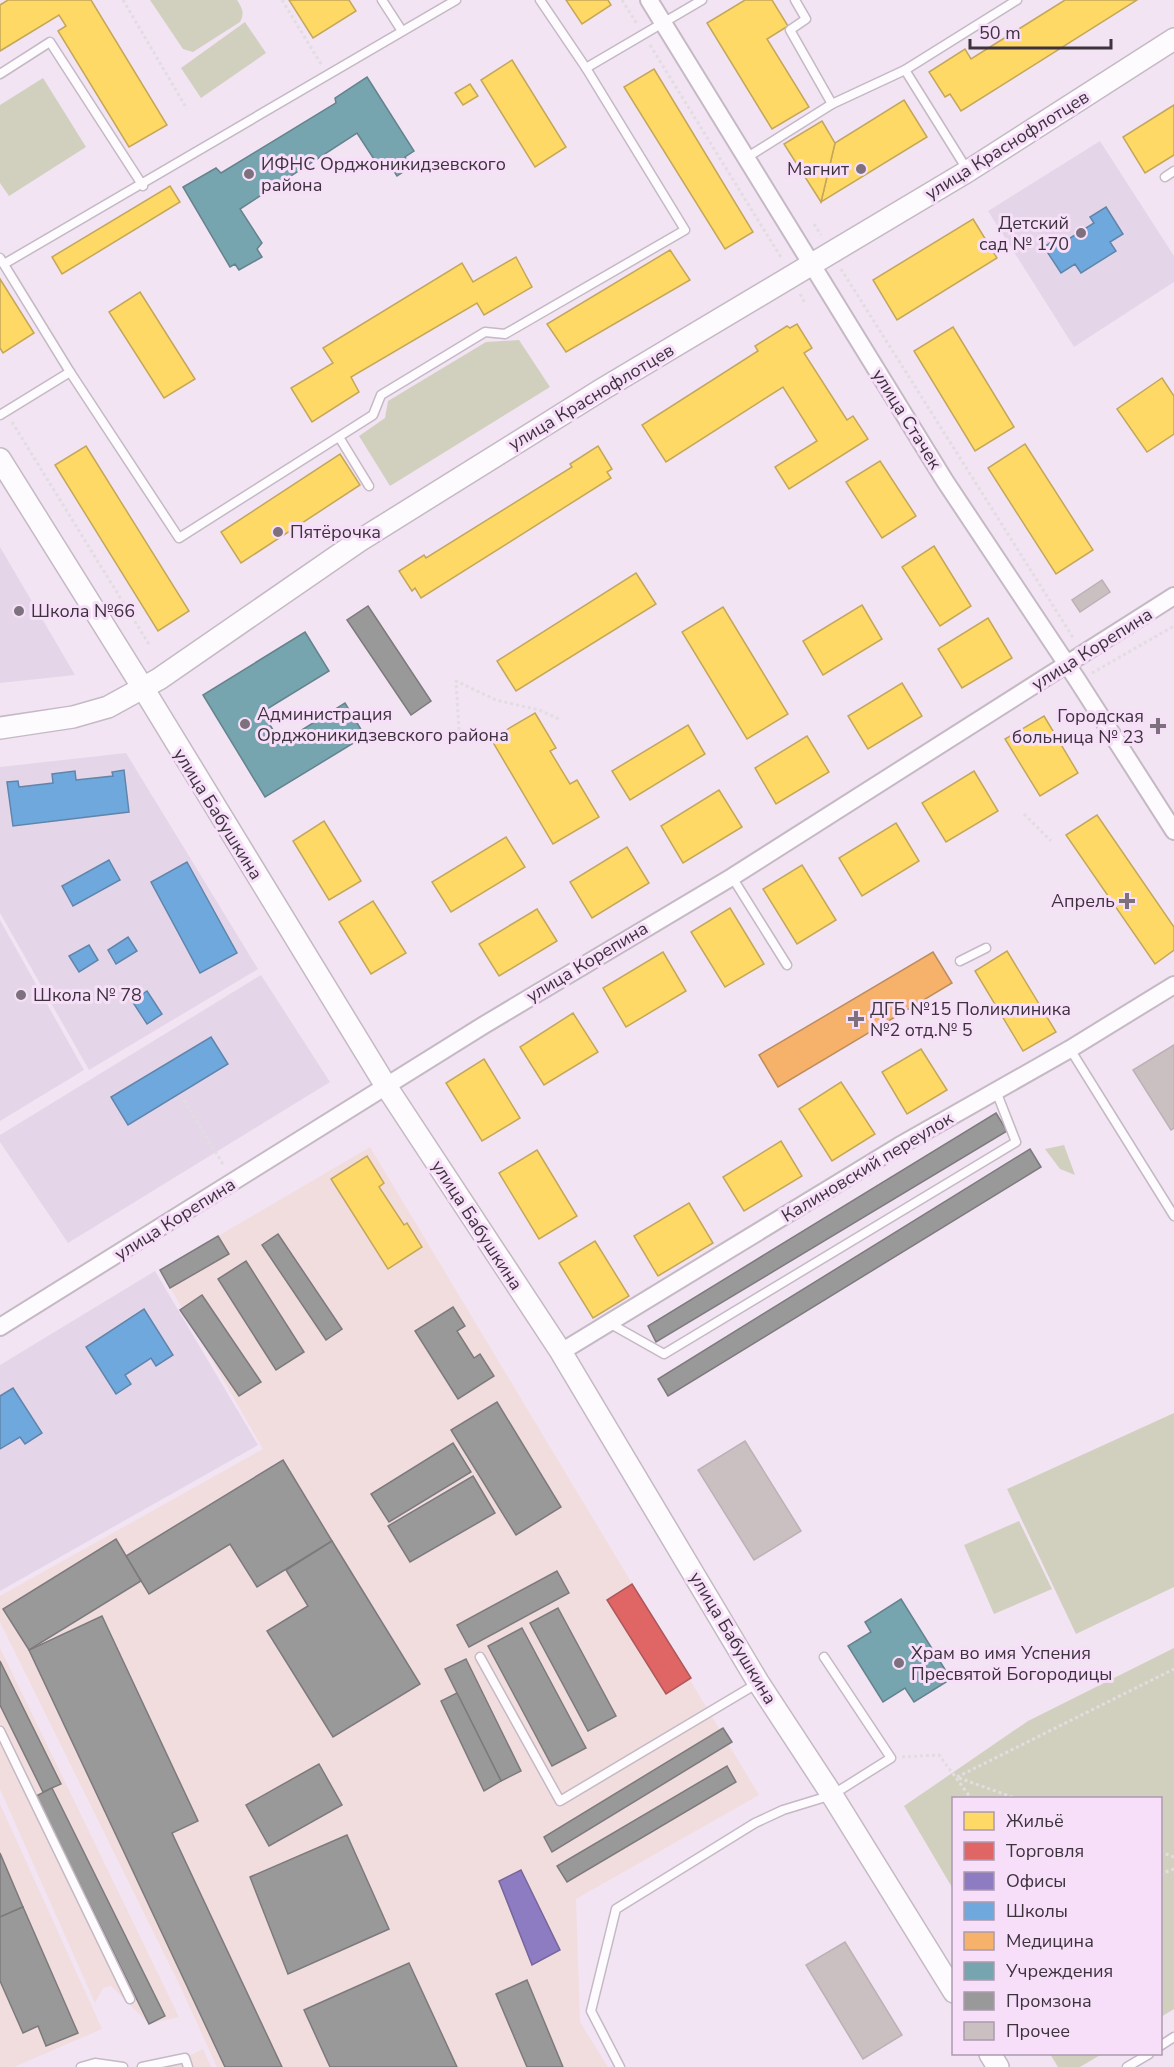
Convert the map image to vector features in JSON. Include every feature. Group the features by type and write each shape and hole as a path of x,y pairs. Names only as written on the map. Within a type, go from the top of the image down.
{"street":[{"name":"улица Стачек","path":"649,0 945,482 1078,681 1174,831"},
{"name":"улица Краснофлотцев","path":"0,728 73,717 108,707 143,688 359,541 601,390 968,171 1174,39"},
{"name":"улица Бабушкина","path":"0,459 386,1086 561,1352 758,1682 832,1795 952,1989"},
{"name":"улица Корепина","path":"0,1327 585,962 732,877 1174,596"},
{"name":"Калиновский переулок","path":"561,1352 899,1146 1070,1049 1174,985"}],"lane":[{"path":"382,0 402,31"},
{"path":"456,0 142,186 2,261 70,372 179,538 374,415 381,395 485,332 506,334 685,230 586,68 540,0"},
{"path":"586,68 702,0"},
{"path":"795,0 806,19 790,30 832,104"},
{"path":"746,158 832,104 905,70 1017,0"},
{"path":"0,74 50,42 142,186"},
{"path":"905,70 968,171"},
{"path":"1165,177 1174,171"},
{"path":"3,413 70,372"},
{"path":"339,437 369,486"},
{"path":"732,877 787,965"},
{"path":"960,961 986,948"},
{"path":"1070,1049 1174,1216"},
{"path":"609,1323 664,1354 1016,1142 996,1091"},
{"path":"620,2067 591,2011 616,1909 755,1823 783,1810 832,1795 891,1758 824,1657"},
{"path":"480,1658 560,1801 758,1682"},
{"path":"0,1731 130,1999"},
{"path":"1127,2067 1147,2055"},
{"path":"142,2067 185,2058 188,2067"},
{"path":"81,2067 95,2063 123,2067"}],"path":[{"path":"123,0 187,109"},
{"path":"282,0 328,75"},
{"path":"622,0 780,255"},
{"path":"849,282 1100,681"},
{"path":"3,413 150,645"},
{"path":"1078,681 1174,626"},
{"path":"459,730 456,681 496,700 539,710 559,719"},
{"path":"1024,814 1051,841"},
{"path":"184,1100 224,1166"},
{"path":"957,1777 1174,1669"},
{"path":"891,1758 939,1755 970,1797"},
{"path":"957,1777 1012,1797"}],"shaded area":[{"name":"Детский сад № 170","path":"1100,141 1174,256 1174,282 1074,347 988,211"},
{"name":"Школа №66","path":"0,547 75,675 0,683"},
{"path":"126,753 258,969 89,1070 0,913 0,767"},
{"name":"Школа № 78","path":"0,920 84,1070 0,1121"},
{"path":"261,975 330,1082 68,1243 0,1142 0,1135"},
{"path":"370,1147 759,1795 576,1899 580,2022 608,2067 217,2067 181,1988 0,1622 0,1596 263,1449 160,1270"},
{"path":"155,1271 258,1445 0,1591 0,1365"},
{"path":"0,1648 179,2017 149,2024 111,1986 103,1988 95,2003 0,1789"},
{"path":"0,1804 102,2029 14,2067 0,2067"},
{"path":"203,2049 211,2067 167,2067"}],"green space":[{"path":"150,0 237,0 243,13 240,22 193,52 183,49"},
{"path":"245,22 266,53 201,98 181,68"},
{"path":"43,78 86,147 9,196 0,183 0,105"},
{"path":"519,340 550,387 390,486 359,436 385,418 388,401 486,342"},
{"path":"1064,1145 1075,1175 1060,1169 1045,1149"},
{"path":"1174,1413 1174,1587 1076,1634 1007,1489"},
{"path":"1019,1521 1052,1589 994,1614 964,1545"},
{"path":"1174,1648 1174,2009 1162,2016 1162,1797 952,1797 952,1887 904,1806 1028,1721"},
{"path":"1051,2055 1100,2055 1080,2067 1058,2067"}],"building: Жильё":[{"path":"8,0 91,0 167,125 129,147 58,31 66,26 59,15 0,51 0,5"},
{"path":"289,0 349,0 356,11 313,38"},
{"path":"566,0 608,0 611,5 582,24"},
{"path":"745,0 772,0 788,26 767,39 809,107 772,129 707,23"},
{"path":"1065,0 1137,0 961,111 950,94 945,97 929,72 965,49 971,59"},
{"path":"512,60 566,147 535,167 481,80"},
{"path":"654,69 753,232 725,249 624,87"},
{"path":"470,84 478,96 463,105 455,93"},
{"path":"904,100 927,137 821,202 835,143"},
{"path":"1174,105 1174,155 1145,173 1123,137"},
{"path":"822,121 835,143 821,202 784,144"},
{"path":"170,186 180,202 62,274 52,257"},
{"path":"973,219 997,258 897,320 873,280"},
{"path":"670,250 690,280 566,352 547,324"},
{"path":"516,257 532,287 484,315 477,303 351,377 359,392 312,422 291,388 333,363 323,348 462,263 473,282"},
{"path":"0,279 34,333 3,353 0,348"},
{"path":"140,292 195,379 164,398 109,312"},
{"path":"797,324 812,348 804,353 847,420 853,416 868,439 789,489 775,467 817,441 783,387 666,462 642,425 758,351 755,346 787,326 790,328"},
{"path":"953,327 1014,427 975,451 914,351"},
{"path":"1162,378 1174,396 1174,434 1147,452 1117,409"},
{"path":"1025,444 1093,550 1056,574 988,468"},
{"path":"86,446 189,611 158,631 55,465"},
{"path":"598,446 612,469 607,472 611,478 421,598 415,588 412,591 399,571 424,555 426,558 572,467 570,464"},
{"path":"340,454 360,485 241,563 221,532"},
{"path":"880,461 916,516 882,538 846,482"},
{"path":"934,546 971,606 940,626 902,567"},
{"path":"636,573 656,604 516,691 497,661"},
{"path":"862,605 882,639 823,675 803,641"},
{"path":"723,607 788,714 747,739 682,632"},
{"path":"988,618 1012,658 962,688 938,649"},
{"path":"902,683 922,716 868,749 848,716"},
{"path":"535,713 556,748 550,751 570,784 577,780 599,817 553,844 491,739"},
{"path":"1044,716 1078,773 1040,796 1005,739"},
{"path":"688,725 705,754 630,800 612,771"},
{"path":"807,736 829,772 776,804 755,768"},
{"path":"974,771 998,811 946,842 922,803"},
{"path":"719,790 742,827 683,863 661,826"},
{"path":"1097,815 1174,927 1174,950 1155,964 1066,835"},
{"path":"324,821 361,881 329,900 293,841"},
{"path":"896,823 919,861 862,896 839,858"},
{"path":"506,837 525,867 451,912 432,882"},
{"path":"627,847 649,883 592,918 570,882"},
{"path":"802,865 836,920 797,944 763,889"},
{"path":"373,901 406,953 371,974 339,922"},
{"path":"730,908 764,964 725,987 691,932"},
{"path":"537,909 557,941 499,976 479,944"},
{"path":"1007,951 1056,1032 1023,1051 975,971"},
{"path":"663,952 686,991 626,1027 603,988"},
{"path":"573,1013 598,1052 544,1085 520,1047"},
{"path":"921,1049 947,1090 907,1114 882,1072"},
{"path":"484,1059 520,1118 482,1141 446,1083"},
{"path":"841,1082 875,1134 832,1161 799,1109"},
{"path":"781,1141 802,1176 744,1211 723,1177"},
{"path":"537,1150 577,1216 539,1239 499,1173"},
{"path":"367,1156 384,1183 379,1187 404,1225 407,1223 422,1247 388,1269 331,1179"},
{"path":"689,1203 713,1243 658,1276 634,1236"},
{"path":"595,1241 629,1296 593,1318 559,1263"}],"building: Торговля":[{"path":"632,1584 691,1678 666,1694 607,1600"}],"building: Офисы":[{"path":"521,1870 560,1950 532,1965 499,1881"}],"building: Школы":[{"path":"1106,207 1123,234 1110,242 1116,251 1081,273 1075,264 1061,273 1044,247 1060,236 1064,242 1094,223 1090,217"},
{"path":"124,770 129,812 13,826 7,782 18,781 19,787 53,783 52,774 75,771 76,780 113,776 112,772"},
{"path":"109,860 120,880 73,906 62,886"},
{"path":"187,862 237,953 200,973 151,882"},
{"path":"128,937 137,951 116,964 108,950"},
{"path":"89,945 98,960 79,972 69,956"},
{"path":"147,991 162,1014 147,1024 132,1001"},
{"path":"211,1037 228,1064 128,1125 111,1097"},
{"path":"144,1309 173,1355 156,1366 151,1358 125,1375 131,1384 116,1394 86,1347"},
{"path":"13,1388 42,1433 25,1444 20,1437 0,1449 0,1396"}],"building: Медицина":[{"name":"ДГБ №15 Поликлиника №2 отд.№ 5","path":"933,952 952,983 778,1087 759,1055"}],"building: Учреждения":[{"name":"ИФНС Орджоникидзевского района","path":"367,77 414,151 405,157 412,166 397,176 390,165 381,170 357,133 240,209 262,243 257,249 262,257 239,270 235,264 230,267 183,187 216,168 221,173 336,103 335,98"},
{"name":"Администрация Орджоникидзевского района","path":"305,632 329,671 262,712 281,743 345,703 365,736 265,797 203,695"},
{"name":"Храм во имя Успения Пресвятой Богородицы","path":"901,1599 951,1679 914,1702 905,1688 883,1702 848,1646 871,1632 865,1622"}],"building: Промзона":[{"path":"368,606 431,701 411,715 347,620"},
{"path":"996,1113 1007,1131 656,1342 648,1326"},
{"path":"1030,1149 1041,1167 668,1396 658,1379"},
{"path":"278,1234 342,1329 326,1340 262,1245"},
{"path":"218,1236 229,1254 170,1288 160,1270"},
{"path":"246,1261 304,1352 276,1370 218,1279"},
{"path":"202,1295 261,1382 239,1396 180,1310"},
{"path":"453,1307 465,1326 457,1331 474,1358 480,1354 494,1376 458,1399 415,1331"},
{"path":"497,1402 561,1507 516,1535 451,1430"},
{"path":"453,1443 471,1472 389,1522 371,1494"},
{"path":"283,1460 332,1541 257,1587 230,1544 149,1594 126,1556"},
{"path":"473,1476 495,1513 410,1562 388,1526"},
{"path":"116,1539 141,1581 29,1650 3,1609"},
{"path":"332,1541 420,1684 333,1737 267,1631 308,1606 286,1570"},
{"path":"557,1571 569,1593 469,1647 457,1625"},
{"path":"558,1608 616,1716 588,1731 530,1623"},
{"path":"102,1616 198,1821 172,1833 282,2067 225,2067 29,1650"},
{"path":"522,1628 586,1748 552,1766 488,1646"},
{"path":"466,1659 521,1771 501,1781 445,1669"},
{"path":"0,1661 61,1784 43,1792 0,1705"},
{"path":"457,1693 501,1781 484,1791 441,1701"},
{"path":"723,1728 732,1742 552,1852 544,1837"},
{"path":"319,1764 342,1805 269,1846 246,1805"},
{"path":"727,1766 736,1782 567,1882 557,1866"},
{"path":"52,1788 165,2016 149,2024 36,1796"},
{"path":"347,1835 389,1929 288,1974 250,1877"},
{"path":"0,1853 23,1907 0,1917"},
{"path":"23,1907 78,2033 46,2046 38,2026 23,2033 0,1981 0,1917"},
{"path":"409,1963 457,2067 330,2067 304,2010"},
{"path":"527,1980 563,2067 527,2067 496,1994"}],"building: Прочее":[{"path":"1102,580 1110,592 1080,612 1072,600"},
{"path":"1174,1045 1174,1128 1171,1130 1133,1070"},
{"path":"745,1441 801,1531 754,1560 698,1470"},
{"path":"845,1942 902,2035 863,2059 806,1965"}],"place":[{"name":"Магнит","path":"861,169"},
{"name":"ИФНС Орджоникидзевского района","path":"249,174"},
{"name":"Детский сад № 170","path":"1081,233"},
{"name":"Пятёрочка","path":"278,532"},
{"name":"Школа №66","path":"19,611"},
{"name":"Администрация Орджоникидзевского района","path":"245,724"},
{"name":"Городская больница № 23","path":"1158,726"},
{"name":"Апрель","path":"1127,901"},
{"name":"Школа № 78","path":"21,995"},
{"name":"ДГБ №15 Поликлиника №2 отд.№ 5","path":"856,1019"},
{"name":"Храм во имя Успения Пресвятой Богородицы","path":"899,1663"}]}
